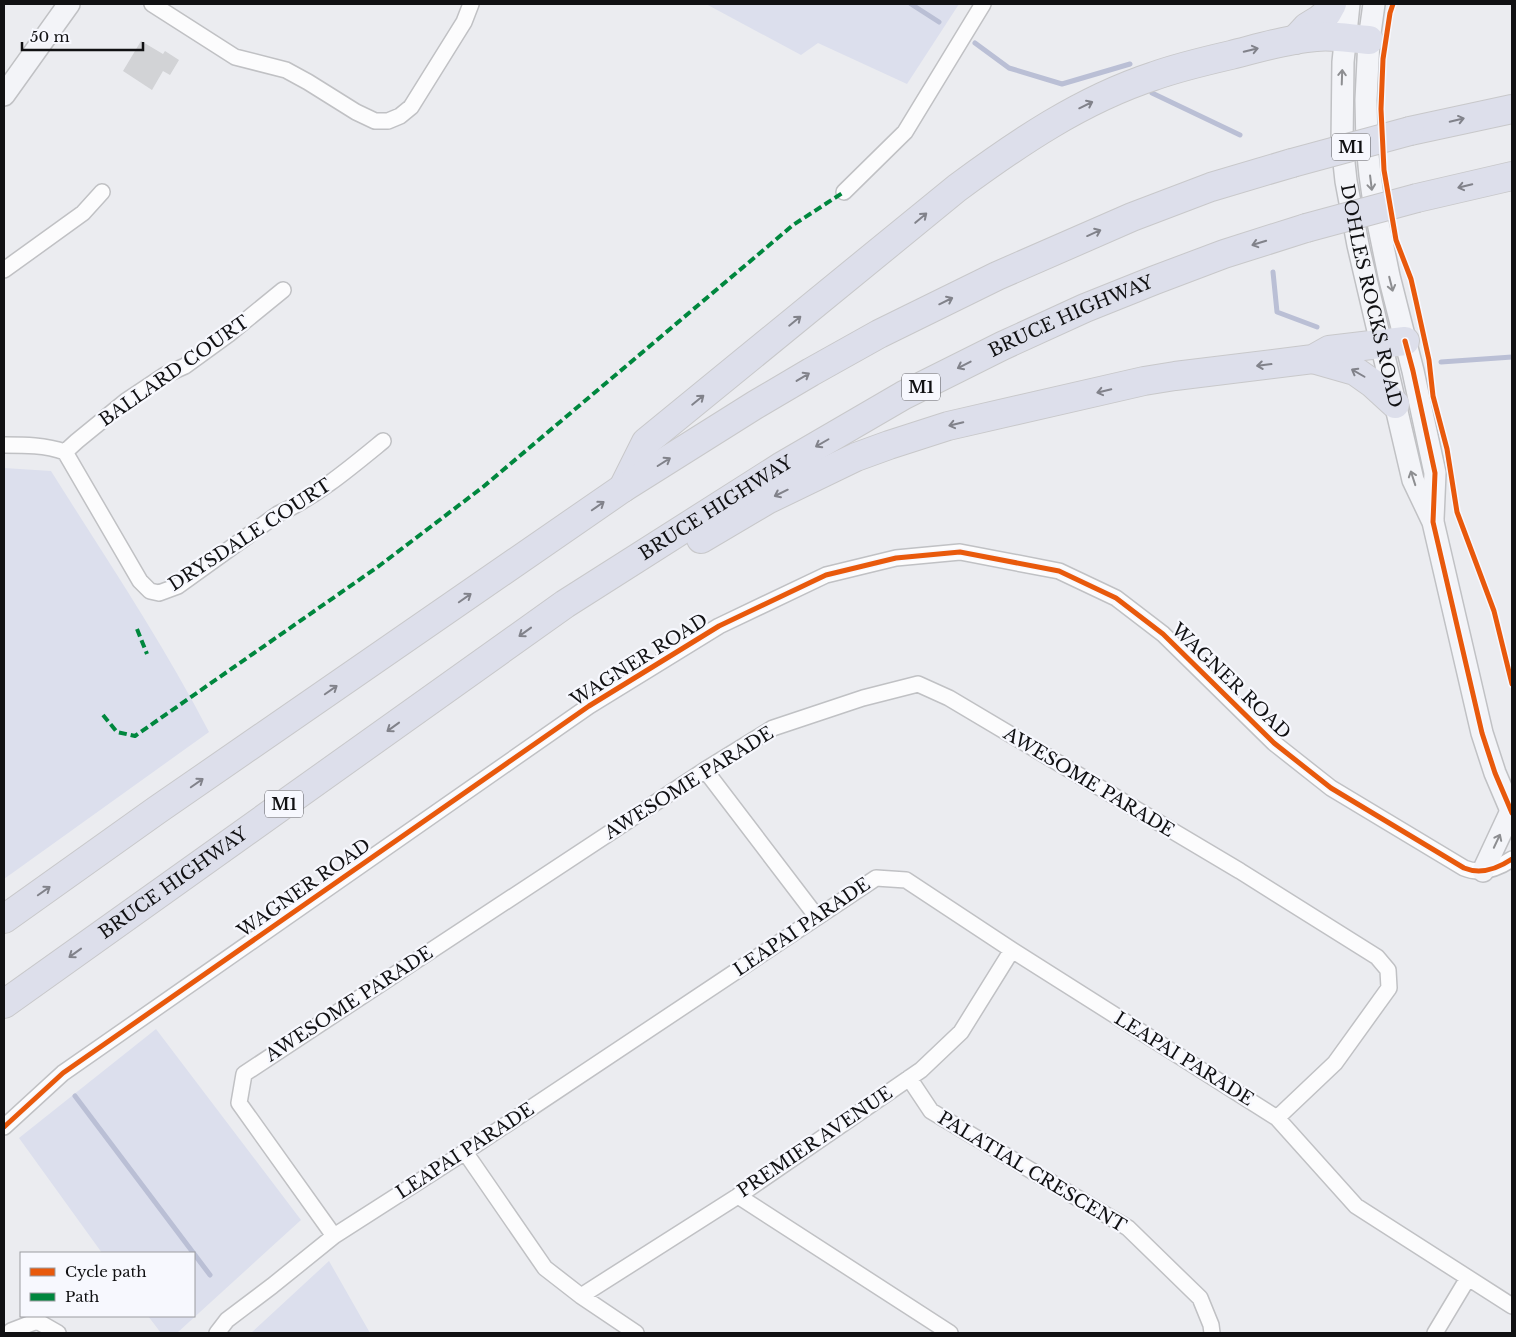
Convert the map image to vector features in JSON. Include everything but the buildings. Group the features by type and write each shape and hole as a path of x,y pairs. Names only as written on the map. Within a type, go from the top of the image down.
{"highway":[{"path":"1296,40 1307,27 1320,19 1332,4"},
{"path":"623,488 646,442 957,188 1027,138 1071,112 1152,76 1296,40 1318,37 1357,39"},
{"name":"M1","path":"4,919 157,810 623,488 755,405 879,334 997,276 1132,217 1211,187 1410,131 1512,110"},
{"name":"BRUCE HIGHWAY","path":"4,1004 565,604 782,466 904,395 1010,342 1085,308 1224,254 1306,228 1417,198 1512,176"},
{"path":"565,604 617,584 669,557 767,500 856,457 948,426 1144,381 1313,359 1329,350 1393,342"},
{"path":"1313,359 1355,371 1372,383 1395,404"}],"main road":[{"path":"4,95 69,4"},
{"name":"DOHLES ROCKS ROAD","path":"1349,4 1357,39"},
{"name":"DOHLES ROCKS ROAD","path":"1374,4 1357,39 1341,116 1346,181 1358,245 1393,342 1413,371 1435,473 1433,522"},
{"name":"DOHLES ROCKS ROAD","path":"1393,342 1395,404 1413,480 1433,522 1482,733 1512,812"},
{"path":"1483,871 1512,812"}],"street":[{"path":"152,4 236,57 286,70 374,121 388,121 400,116 411,107 464,22 471,4"},
{"path":"844,192 905,132 984,4"},
{"path":"4,270 83,213 102,192"},
{"name":"BALLARD COURT","path":"65,452 126,401 165,375 185,366 284,290"},
{"name":"DRYSDALE COURT","path":"65,452 140,581 150,591 159,593 178,586 278,514 293,507 329,483 384,441"},
{"path":"4,445 52,447 65,452"},
{"name":"WAGNER ROAD","path":"4,1127 63,1072 589,706 719,626 826,576 896,558 960,552 1058,571 1116,598 1163,634 1274,743 1331,788 1464,868 1470,871 1483,871"},
{"name":"AWESOME PARADE","path":"334,1236 239,1103 244,1074 705,770 773,728 863,698 918,684 949,698 1240,871 1377,957 1388,970 1388,988 1335,1063 1277,1118"},
{"path":"705,770 817,917"},
{"path":"1483,871 1498,868 1512,859"},
{"name":"LEAPAI PARADE","path":"217,1333 227,1320 334,1236 465,1152 876,878 906,880 1012,950 1277,1118 1356,1206 1512,1306"},
{"name":"PREMIER AVENUE","path":"582,1296 738,1196 921,1070 961,1032 1012,950"},
{"name":"PALATIAL CRESCENT","path":"908,1078 931,1111 1128,1228 1200,1298 1211,1325 1212,1333"},
{"path":"465,1152 545,1268 636,1333"},
{"path":"738,1196 950,1333"},
{"path":"1435,1333 1468,1278"},
{"path":"10,1333 37,1321 58,1333"}],"shaded area":[{"path":"706,4 959,4 907,84 818,43 801,55"},
{"path":"4,468 51,471 153,632 209,732 4,879"},
{"path":"156,1029 301,1220 195,1317 195,1252 101,1252 19,1138"},
{"path":"329,1261 370,1333 251,1333"},
{"path":"149,1317 195,1317 177,1333 161,1333"}],"waterway":[{"path":"911,4 939,22"},
{"path":"975,43 1009,68 1062,84 1130,64"},
{"path":"1152,93 1240,135"},
{"path":"1273,272 1277,312 1317,327"},
{"path":"1441,362 1512,357"},
{"path":"75,1096 193,1252"},
{"path":"195,1255 210,1275"}],"marked path":[{"path":"103,715 117,732 135,736 379,566 483,487 793,225 844,192"},
{"path":"137,629 147,654"}],"cycle path":[{"path":"1393,4 1383,59 1381,109 1384,170 1396,240 1411,279 1416,301 1429,360 1433,396 1447,449 1457,512 1494,611 1512,684"},
{"path":"1405,341 1435,473 1433,522 1482,733 1495,773 1512,813"},
{"path":"4,1127 63,1073 589,706 719,626 826,575 896,558 960,552 1059,571 1116,598 1163,634 1274,743 1331,788 1464,868 1477,871 1489,870 1501,866 1512,859"}]}
